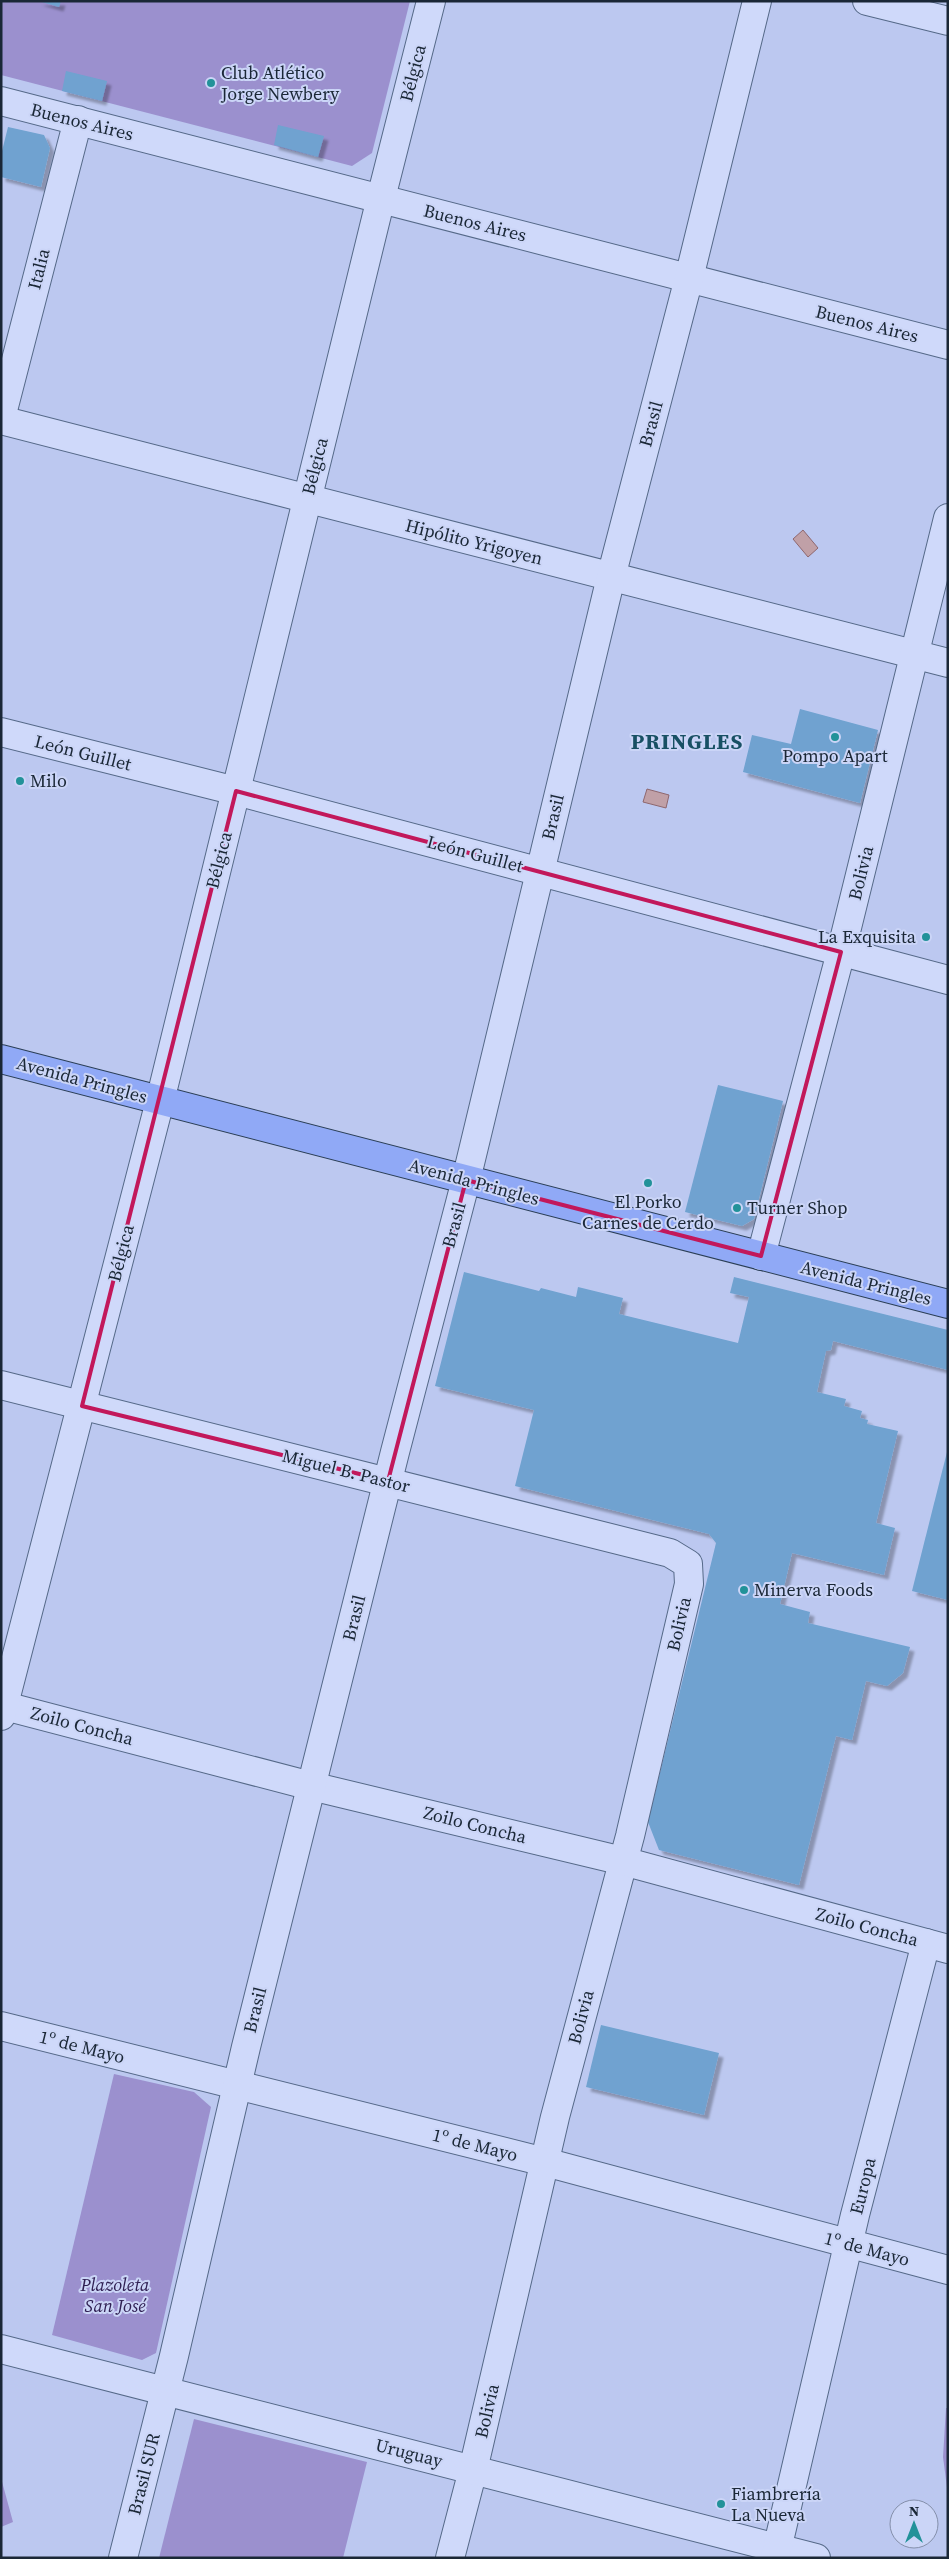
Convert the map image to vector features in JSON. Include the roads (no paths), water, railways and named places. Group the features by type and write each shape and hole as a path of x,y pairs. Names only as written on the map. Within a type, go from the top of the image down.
{"main road":[{"name":"Avenida Pringles","path":"1,1059 948,1304"}],"street":[{"name":"Bélgica","path":"2,1709 160,1101 380,198 431,1"},
{"name":"Brasil","path":"165,2391 237,2086 311,1786 466,1180 611,577 689,278 757,1"},
{"path":"867,1 948,21"},
{"name":"Buenos Aires","path":"1,101 948,345"},
{"name":"Italia","path":"1,419 78,120"},
{"name":"Hipólito Yrigoyen","path":"1,419 948,663"},
{"name":"Bolivia","path":"761,1256 841,952 948,518"},
{"name":"León Guillet","path":"1,732 236,791 948,980"},
{"name":"Miguel B. Pastor","path":"1,1385 388,1481 670,1554 688,1564"},
{"name":"Bolivia","path":"450,2558 473,2470 555,2117 623,1861 689,1584 688,1564"},
{"name":"Zoilo Concha","path":"2,1709 623,1861 937,1946"},
{"name":"Europa","path":"776,2553 848,2245 937,1946"},
{"name":"1º de Mayo","path":"1,2026 545,2162 848,2245 948,2270"},
{"name":"Uruguay","path":"1,2349 473,2470 776,2553 816,2558"},
{"name":"Brasil SUR","path":"123,2558 165,2391"}],"place":[{"name":"Club Atlético Jorge Newbery","path":"211,83"},
{"name":"Pompo Apart","path":"835,737"},
{"name":"Milo","path":"20,781"},
{"name":"La Exquisita","path":"926,937"},
{"name":"El Porko Carnes de Cerdo","path":"648,1183"},
{"name":"Turner Shop","path":"737,1208"},
{"name":"Minerva Foods","path":"744,1590"},
{"name":"Fiambrería La Nueva","path":"721,2504"}],"district":[{"name":"PRINGLES","path":"687,741"}],"park label":[{"name":"Plazoleta San José","path":"115,2295"}]}
